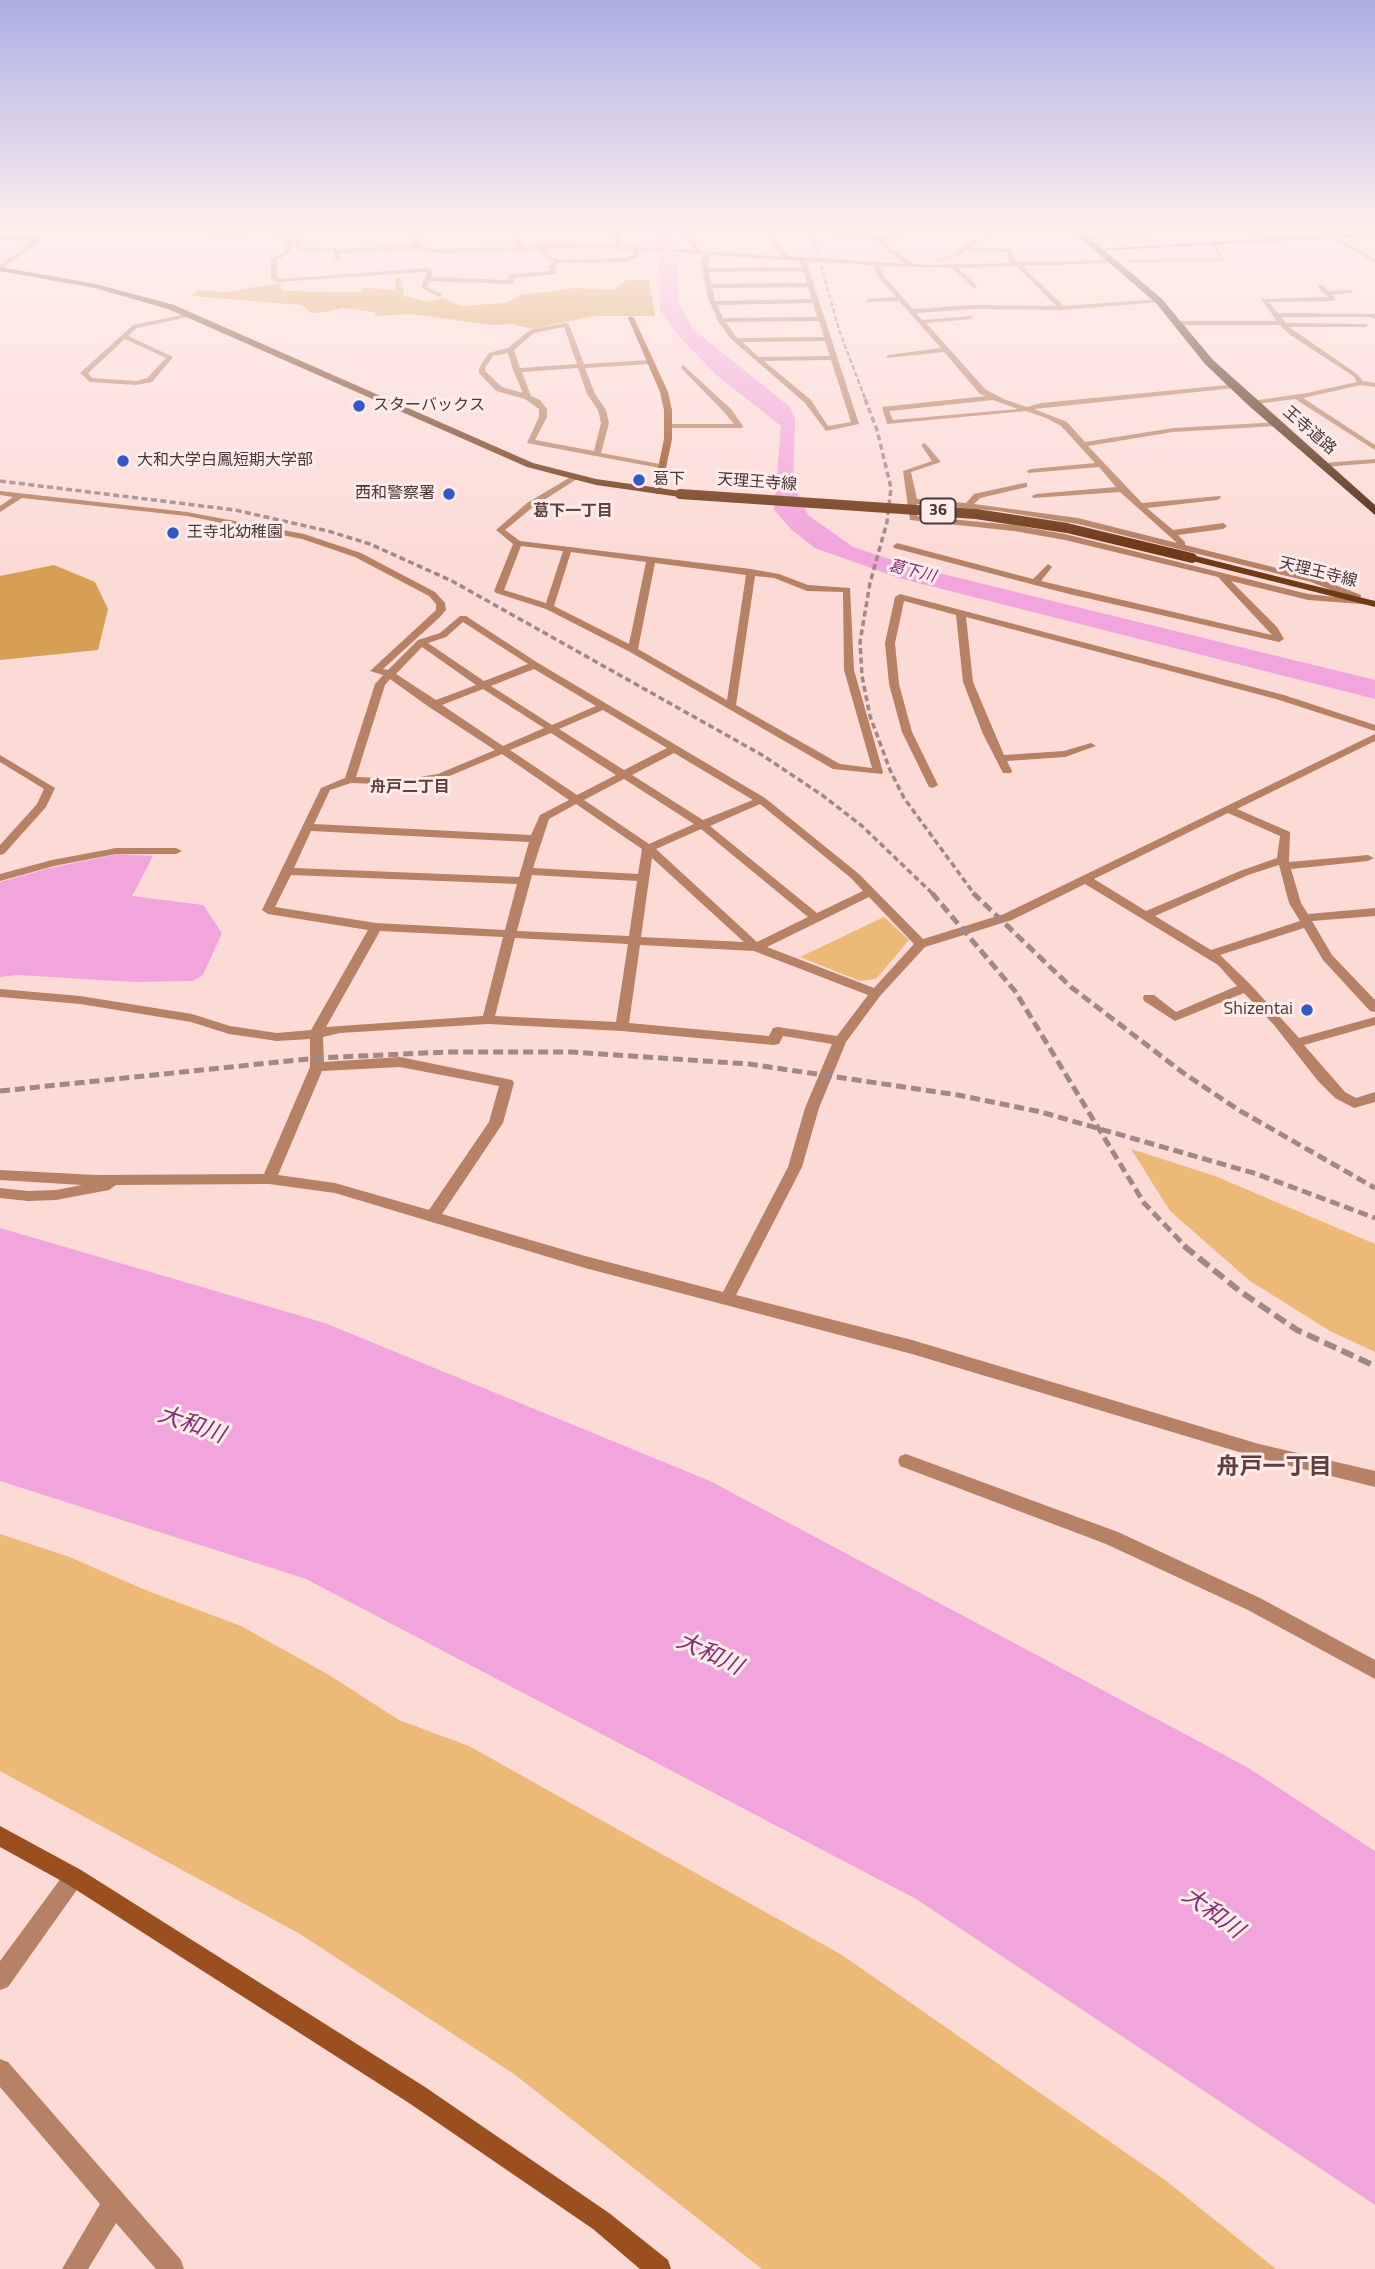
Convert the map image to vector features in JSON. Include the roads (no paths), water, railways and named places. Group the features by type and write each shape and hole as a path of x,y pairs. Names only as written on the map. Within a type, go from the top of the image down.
{"highway":[{"name":"王寺道路","path":"1188,335 1209,362 1252,403 1375,511"}],"main road":[{"name":"天理王寺線","path":"235,335 484,447 530,465 574,477 657,492 976,514 1067,528 1374,603"}],"street":[{"path":"527,335 510,350 491,354 482,368 499,389 528,397 543,409 543,417 530,441 662,467"},
{"path":"570,335 591,394 602,410 605,423 597,454"},
{"path":"638,335 666,401 670,426 657,492"},
{"path":"731,335 808,402 826,429 855,424 826,335"},
{"path":"932,335 976,386 991,398 1059,420 1122,489 1181,542 1168,562"},
{"path":"1294,335 1357,376 1361,383"},
{"path":"124,336 170,357 149,380 136,383 90,380 84,373 124,336"},
{"path":"736,341 827,339"},
{"path":"510,350 528,397"},
{"path":"888,357 945,350"},
{"path":"757,359 834,358"},
{"path":"516,370 650,362"},
{"path":"670,426 739,426 728,411 684,367"},
{"path":"1252,403 1297,397 1361,383 1375,385"},
{"path":"991,398 885,408 890,422 1235,386"},
{"path":"1297,397 1375,448"},
{"path":"1083,445 1173,430 1277,424"},
{"path":"925,445 937,462 907,471 913,500 913,518 1027,530 1308,597 1374,603"},
{"path":"1324,465 1375,461"},
{"path":"1031,471 1100,465"},
{"path":"518,544 499,592 549,607 633,650 837,767 878,772 849,670 847,590 807,588 776,576 751,572 518,544 500,530 530,505 574,477"},
{"path":"969,505 977,496 1024,485"},
{"path":"1036,496 1122,489"},
{"path":"0,493 174,513 258,526 331,544 387,569 438,599 441,610 375,671 388,673 648,848 757,947"},
{"path":"0,510 20,495"},
{"path":"1140,506 1217,498"},
{"path":"913,500 969,505 1078,521 1314,580 1374,603"},
{"path":"1172,533 1223,526"},
{"path":"897,546 994,568 1035,582 1279,639 1275,629 1221,576"},
{"path":"549,607 568,549"},
{"path":"633,650 651,561"},
{"path":"1035,582 1048,567"},
{"path":"731,706 751,572"},
{"path":"933,785 907,732 890,661 890,643 901,597 1280,696 1375,728"},
{"path":"961,614 968,682 1007,771"},
{"path":"350,780 375,694 388,673 421,642 443,635 463,618 535,665 761,800 841,863 921,944"},
{"path":"421,642 483,685 704,825 816,918"},
{"path":"433,705 535,665"},
{"path":"604,706 432,779 406,782 350,780 326,788 268,910 376,927 757,947 876,993"},
{"path":"727,1298 796,1167 808,1117 840,1041 876,993 921,944 1008,918 1375,738"},
{"path":"1000,758 1065,754 1091,746"},
{"path":"488,1020 535,839 544,817 675,748"},
{"path":"0,758 50,788 49,794 0,852"},
{"path":"0,765 20,768"},
{"path":"648,848 761,800"},
{"path":"1228,809 1286,834 1284,863 1290,891 1335,967 1375,1008"},
{"path":"308,827 535,839"},
{"path":"622,1027 648,848"},
{"path":"0,878 100,853 131,850 176,851"},
{"path":"1145,916 1244,873 1284,863 1368,858"},
{"path":"287,872 643,878"},
{"path":"1085,879 1210,954 1246,987 1296,1043 1323,1079 1340,1095 1354,1103 1375,1097"},
{"path":"757,947 871,892"},
{"path":"1210,954 1305,920 1375,912"},
{"path":"270,1179 317,1067 316,1033 376,927"},
{"path":"1149,998 1175,1017 1246,987"},
{"path":"0,993 80,1000 192,1018 242,1033 291,1037 340,1029 488,1020 622,1027 774,1041 778,1031 840,1041"},
{"path":"1296,1043 1375,1021"},
{"path":"317,1067 400,1062 471,1079 507,1083 496,1123 433,1216"},
{"path":"0,1175 270,1179 335,1188 585,1262 912,1347 1259,1451 1375,1479"},
{"path":"0,1193 56,1195 131,1179"},
{"path":"906,1461 1112,1538 1254,1604 1375,1670"},
{"path":"0,1836 75,1877 417,2095 601,2221 659,2269"},
{"path":"0,1979 75,1877"},
{"path":"0,2070 172,2269"},
{"path":"74,2269 114,2204"}],"water":[{"name":"葛下川","path":"678,335 700,335 790,407 795,419 793,484 808,515 853,547 910,566 1375,680 1375,699 899,578 815,548 792,530 774,510 781,426 715,374"},
{"path":"118,854 153,856 132,896 203,905 222,933 203,975 193,981 134,982 18,975 0,977 0,882"},
{"name":"大和川","path":"0,1228 325,1323 710,1481 1247,1767 1375,1851 1375,2205 916,1899 306,1579 0,1481"}],"railway":[{"path":"841,335 866,401"},
{"path":"865,399 877,430 891,488 887,522 870,583 860,642 862,676 870,716 890,770 904,798 975,895"},
{"path":"0,481 235,510 328,531 370,544 452,581 762,755 822,795 862,826 932,893"},
{"path":"932,893 1015,991 1099,1129"},
{"path":"975,895 1071,987 1182,1072 1237,1109 1375,1188"},
{"path":"0,1091 317,1058 447,1052 571,1052 749,1064 958,1095 1041,1112 1099,1129"},
{"path":"1099,1129 1257,1174 1375,1218"},
{"path":"1099,1129 1144,1203 1186,1247"},
{"path":"1184,1246 1241,1292 1297,1330 1375,1366"}],"place":[{"name":"スターバックス","path":"359,406"},
{"name":"大和大学白鳳短期大学部","path":"123,461"},
{"name":"葛下","path":"639,480"},
{"name":"西和警察署","path":"449,494"},
{"name":"王寺北幼稚園","path":"173,533"},
{"name":"Shizentai","path":"1307,1010"}],"district":[{"name":"葛下一丁目","path":"573,512"},
{"name":"舟戸二丁目","path":"410,788"},
{"name":"舟戸一丁目","path":"1274,1468"}]}
